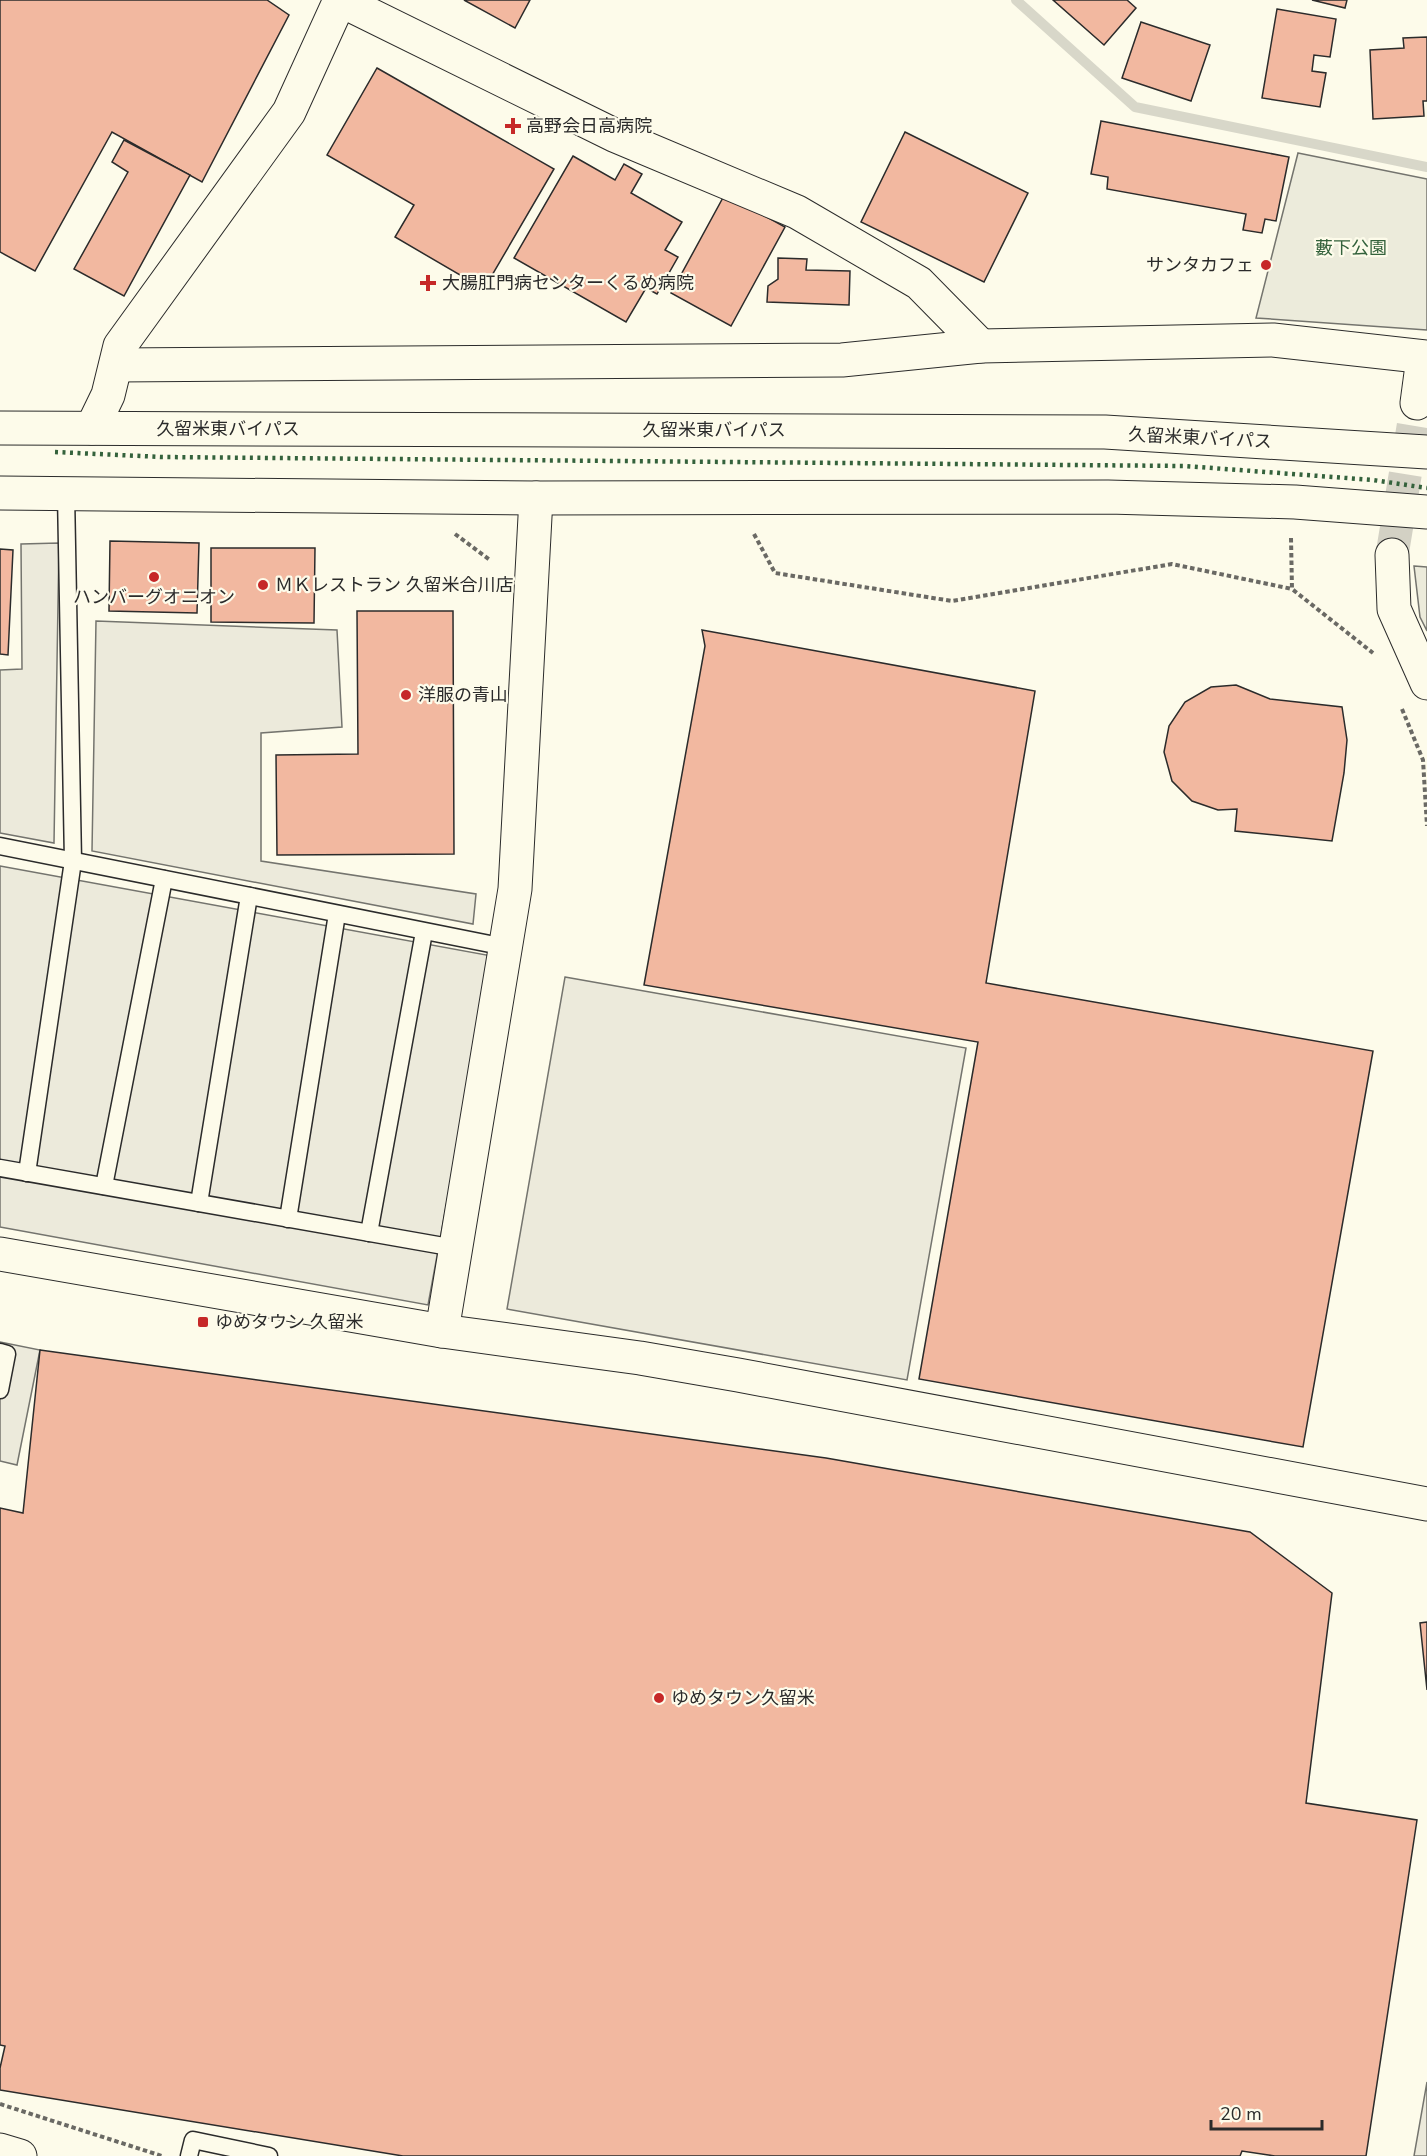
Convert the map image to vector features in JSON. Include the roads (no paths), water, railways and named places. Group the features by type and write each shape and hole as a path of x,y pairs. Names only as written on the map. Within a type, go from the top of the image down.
{"main road":[{"path":"92,428 108,395 120,346 289,112 340,0 614,135 797,212 919,283 981,346"},
{"path":"116,364 842,360 981,346 1273,340 1425,358 1417,403"},
{"name":"久留米東バイパス","path":"0,428 1105,432 1427,452"},
{"path":"0,493 536,498 1108,497 1295,502 1427,512"},
{"path":"442,1331 515,889 536,498"},
{"path":"1392,555 1395,609 1427,683"},
{"path":"0,1254 442,1331 694,1367 1427,1504"},
{"path":"0,2150 20,2156"}],"lane":[{"path":"27,1173 73,861 66,494"},
{"path":"0,846 505,947"},
{"path":"104,1186 164,879"},
{"path":"199,1203 249,896"},
{"path":"288,1219 337,914"},
{"path":"369,1233 424,932"},
{"path":"0,1168 455,1248"},
{"path":"0,1352 7,1353 0,1390"},
{"path":"189,2156 193,2140 269,2156"}],"waterway":[{"path":"1016,0 1135,107 1427,167"}],"tunnel":[{"path":"1392,555 1417,403"}],"place":[{"name":"高野会日高病院","path":"513,126"},
{"name":"サンタカフェ","path":"1266,265"},
{"name":"大腸肛門病センターくるめ病院","path":"428,283"},
{"name":"ハンバーグオニオン","path":"154,577"},
{"name":"ＭＫレストラン 久留米合川店","path":"263,585"},
{"name":"洋服の青山","path":"406,695"},
{"name":"ゆめタウン 久留米","path":"203,1322"},
{"name":"ゆめタウン久留米","path":"659,1698"}],"park label":[{"name":"藪下公園","path":"1351,248"}]}
